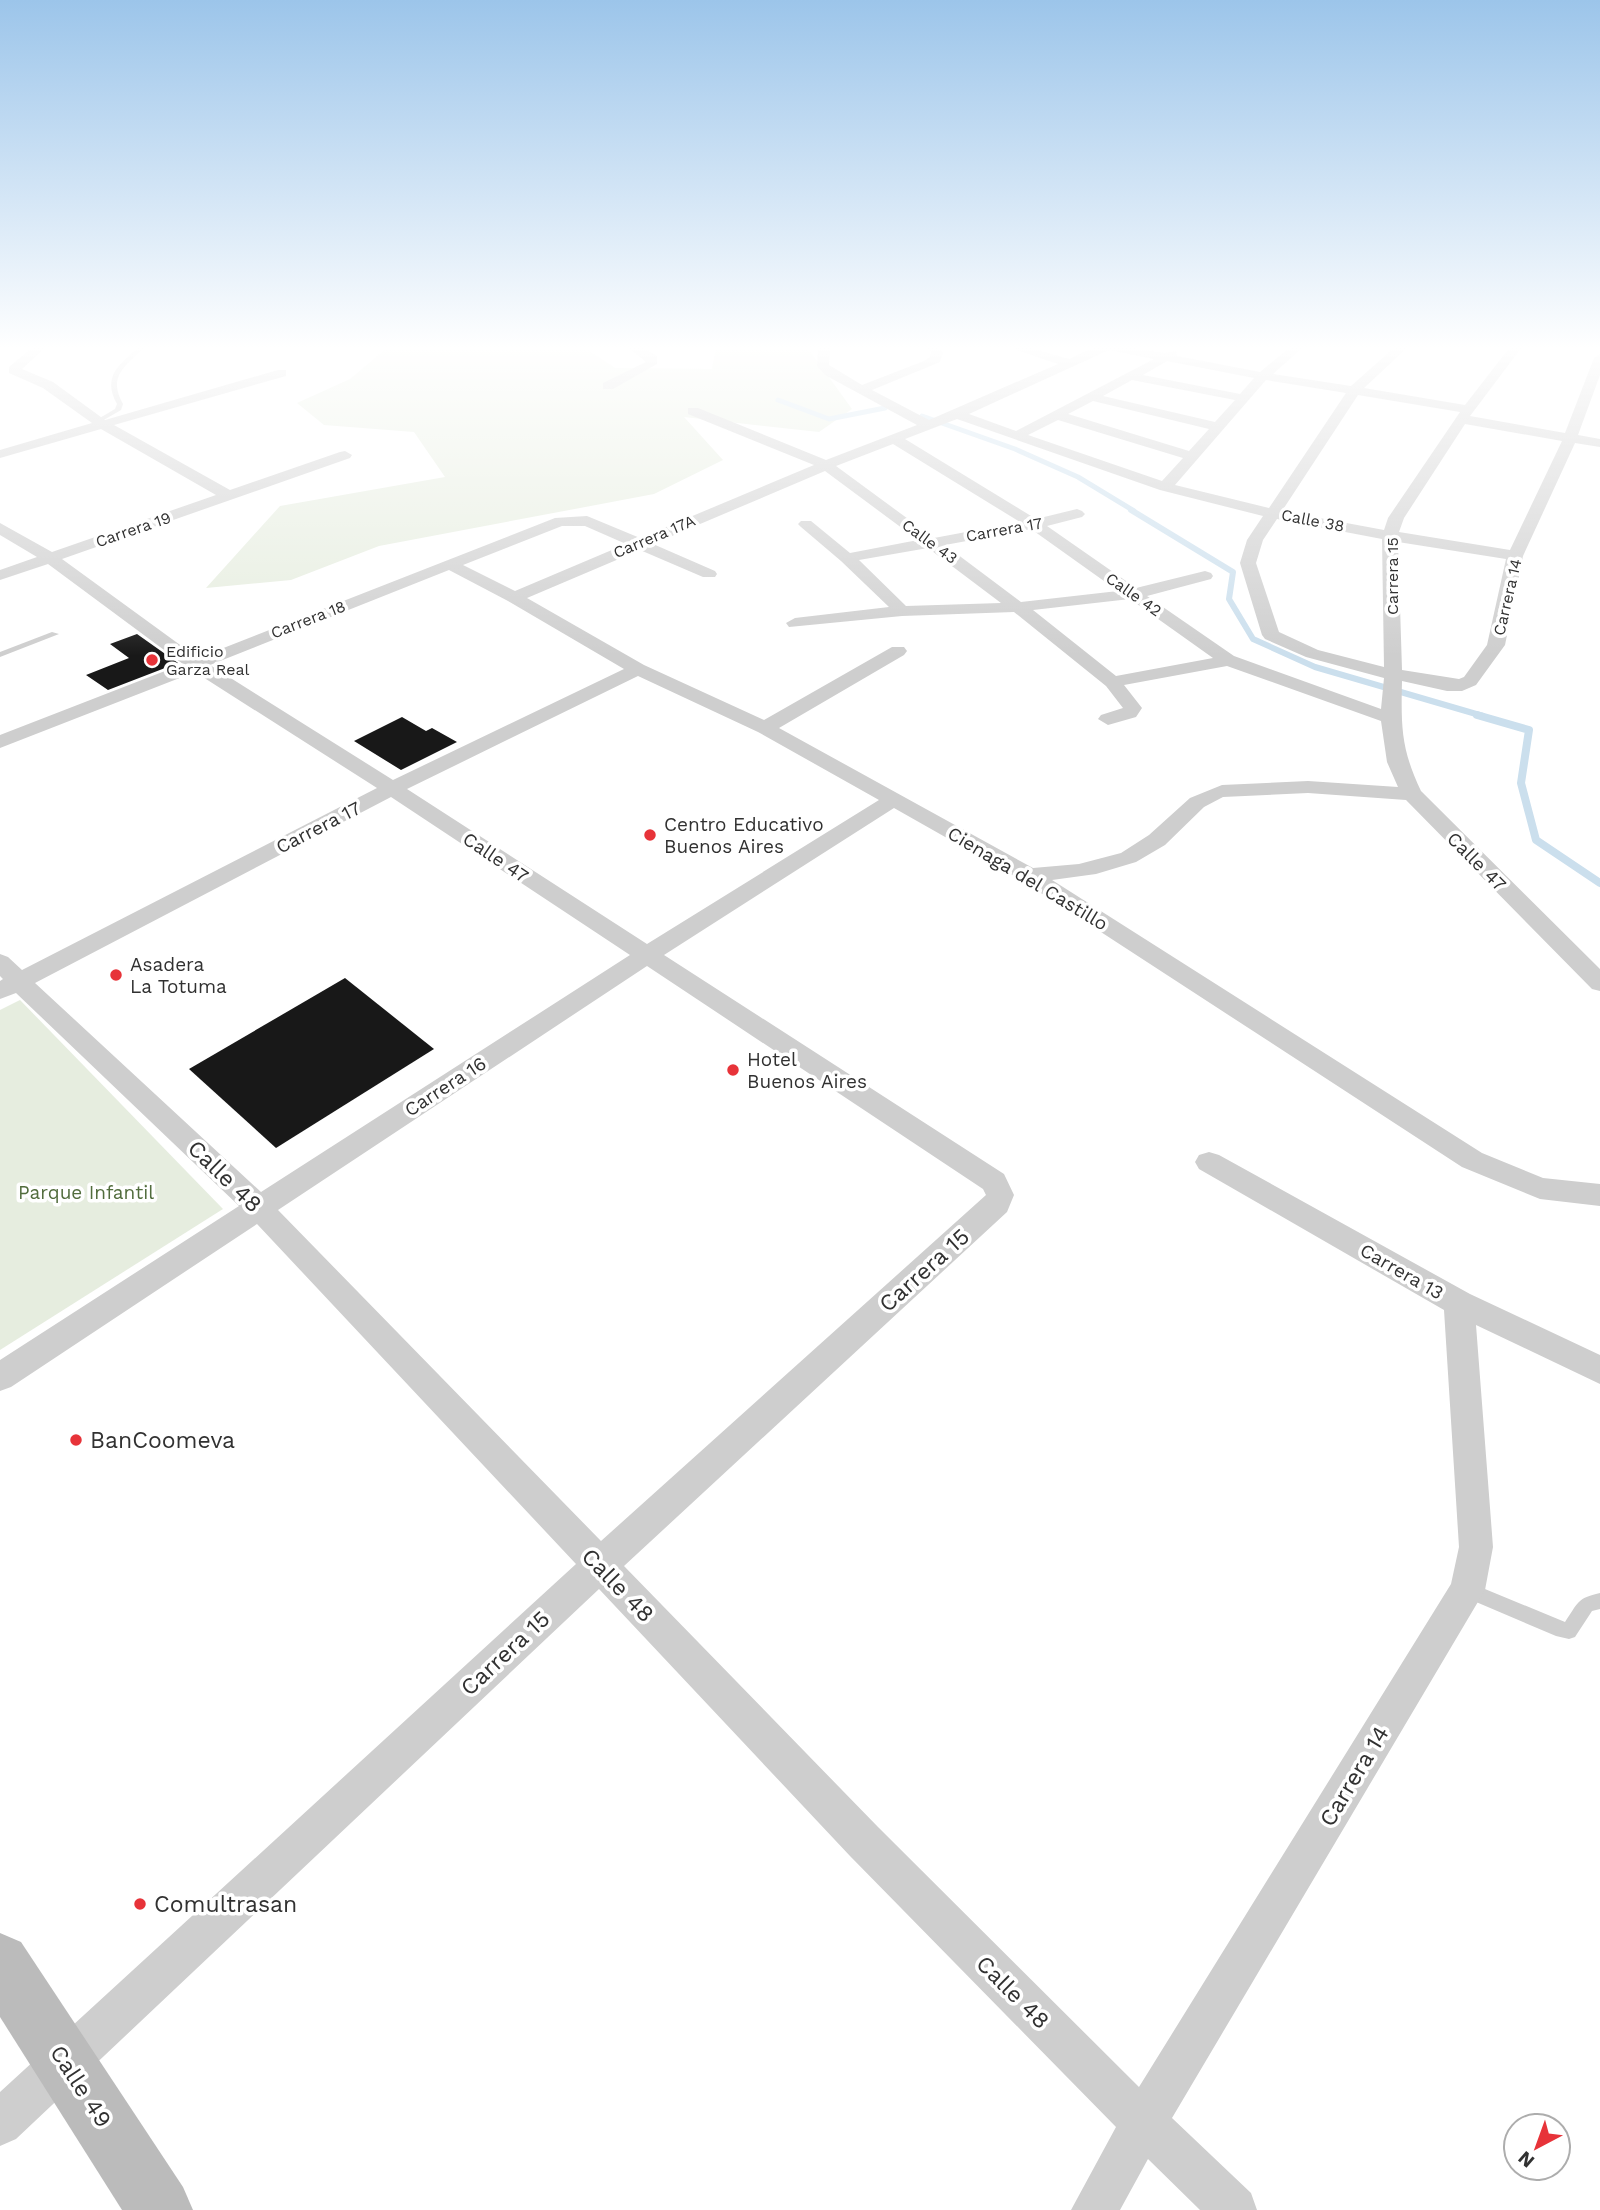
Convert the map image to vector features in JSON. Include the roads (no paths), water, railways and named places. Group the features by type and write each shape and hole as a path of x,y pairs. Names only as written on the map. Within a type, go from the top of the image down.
{"street":[{"path":"149,450 229,496"},
{"name":"Calle 43","path":"789,450 826,465 1018,607 1112,682"},
{"name":"Carrera 17A","path":"514,597 863,450"},
{"name":"Calle 42","path":"913,450 1035,526 1228,660 1392,695"},
{"name":"Calle 38","path":"1058,450 1165,487 1272,512 1390,536 1515,556"},
{"path":"1171,450 1193,457"},
{"path":"1165,487 1199,450"},
{"path":"1314,450 1255,540 1248,563 1271,635 1392,695"},
{"name":"Carrera 15","path":"1392,695 1390,536 1396,518 1441,450"},
{"name":"Carrera 14","path":"1392,695 1447,685 1462,685 1470,681 1496,645 1515,556 1565,450"},
{"name":"Carrera 19","path":"0,575 345,455"},
{"name":"Carrera 17","path":"847,558 930,541 1035,526 1077,514"},
{"name":"Carrera 18","path":"0,742 560,521 579,519 640,542"},
{"path":"806,524 847,558 902,611"},
{"name":"Calle 47","path":"0,528 51,558 195,664 392,788 994,1182"},
{"path":"640,542 709,573"},
{"name":"Cienaga del Castillo","path":"449,564 514,597 638,669 765,728 1030,875 1472,1160 1540,1188 1600,1195"},
{"path":"795,622 902,611 1018,607 1133,594 1205,576"},
{"path":"765,728 898,650"},
{"path":"1108,719 1129,713 1133,708 1112,682 1228,660"},
{"name":"Carrera 17","path":"6,978 638,669"},
{"name":"Calle 47","path":"1392,695 1398,762 1412,794 1600,984"},
{"path":"1030,875 1084,870 1135,853 1155,841 1189,806 1216,792 1263,787 1314,787 1412,794"},
{"name":"Carrera 16","path":"0,1377 645,956 893,800"},
{"name":"Calle 48","path":"6,978 258,1207 832,1808 1143,2123 1234,2210"},
{"name":"Carrera 13","path":"1209,1162 1459,1303 1600,1370"},
{"name":"Carrera 15","path":"0,2123 600,1565 997,1204 1000,1195 994,1182"},
{"name":"Carrera 14","path":"1094,2210 1143,2123 1467,1590 1476,1547 1459,1303"},
{"name":"Calle 49","path":"0,1963 160,2210"}],"lane":[{"path":"0,655 55,635"},
{"path":"1467,1590 1556,1628 1569,1630 1587,1604 1600,1601"}],"waterway":[{"path":"1018,450 1078,477 1134,511"},
{"path":"1131,510 1233,572 1229,599 1253,639 1315,667 1483,716"},
{"path":"1477,715 1529,730 1521,783 1536,840 1600,883"}],"place":[{"name":"Edificio Garza Real","path":"152,660"},
{"name":"Centro Educativo Buenos Aires","path":"650,835"},
{"name":"Asadera La Totuma","path":"116,975"},
{"name":"Hotel Buenos Aires","path":"733,1070"},
{"name":"BanCoomeva","path":"76,1440"},
{"name":"Comultrasan","path":"140,1904"}],"park label":[{"name":"Parque Infantil","path":"86,1192"}]}
